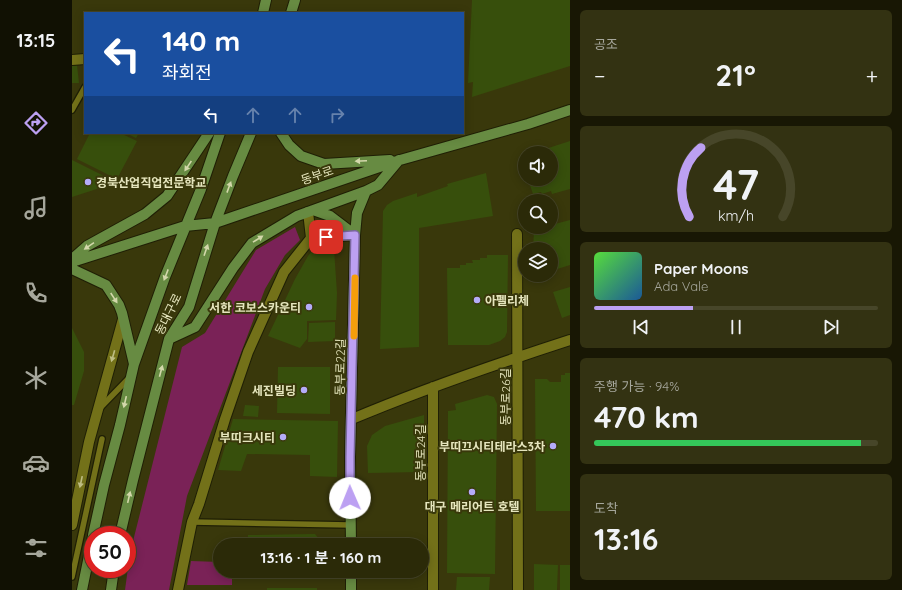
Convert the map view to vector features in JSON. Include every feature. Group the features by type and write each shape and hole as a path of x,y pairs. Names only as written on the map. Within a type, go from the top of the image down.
{"main road":[{"path":"263,12 266,0"},
{"path":"291,12 296,0"},
{"name":"동부로","path":"72,262 186,226 215,223 400,160 528,124 570,110"},
{"path":"72,258 88,246 145,214 167,196 208,134"},
{"path":"95,526 134,364 165,277 201,189 220,134"},
{"name":"동대구로","path":"122,526 169,339 189,308 215,223 251,134"},
{"path":"282,134 288,145 301,156 324,164 400,160"},
{"path":"169,339 195,327 233,268 252,243 297,216 366,191 378,185 400,160"},
{"name":"동부로22길","path":"351,538 350,457 355,235 357,213 366,191"},
{"path":"310,211 330,216 355,235"},
{"path":"72,269 106,285 119,305 134,364"},
{"path":"82,590 84,578"},
{"path":"111,590 113,578"},
{"path":"351,578 351,590"}],"street":[{"path":"72,60 84,59"},
{"path":"178,590 192,522 248,352 284,272 311,238 310,211"},
{"path":"517,234 518,357 570,340"},
{"path":"311,238 355,235"},
{"path":"72,525 89,442 123,319"},
{"name":"동부로26길","path":"352,419 398,400 518,357 518,590"},
{"name":"동부로24길","path":"433,387 433,590"}],"lane":[{"path":"72,110 84,89"},
{"path":"98,409 131,375"},
{"path":"72,577 102,439"},
{"path":"192,522 351,525"}],"shaded area":[{"path":"295,227 300,240 285,255 265,289 187,496 169,590 125,590 127,578 136,578 136,529 182,347 205,333 256,250"},
{"path":"191,561 213,562 213,578 232,578 232,585 187,585"}],"building":[{"path":"472,0 570,0 570,66 472,97 473,82 468,83"},
{"path":"77,65 79,83 72,83 72,66"},
{"path":"90,134 122,134 137,141 117,179 77,159"},
{"path":"128,134 138,134 136,138"},
{"path":"570,141 570,189 552,194 551,191 542,194 541,192 533,194 530,186 558,186 558,146 555,146"},
{"name":"경북산업직업전문학교","path":"72,160 106,177 103,187 72,197"},
{"path":"486,173 493,216 419,228 419,347 380,349 383,211 387,205 393,201 417,193 417,197 448,186 447,184"},
{"path":"570,220 570,265 558,269 558,242 533,242 534,234 558,234 558,223"},
{"name":"서한 코보스카운티","path":"322,244 329,245 334,249 337,293 336,320 307,321 307,339 300,348 268,336 295,279 308,256 315,247"},
{"name":"아펠리체","path":"487,255 508,255 507,332 505,337 500,341 489,345 448,345 447,268 460,268 460,265 473,263 472,260 487,258"},
{"path":"570,287 570,315 562,318 553,292"},
{"path":"335,322 335,341 308,342 309,323"},
{"path":"72,328 84,352 84,371 74,405 72,405"},
{"name":"세진빌딩","path":"278,367 330,367 330,414 277,413"},
{"name":"부띠끄시티테라스3차","path":"565,373 570,373 570,511 536,511 535,379 547,379 550,382 561,382 561,375 565,375"},
{"name":"대구 메리어트 호텔","path":"487,395 494,397 497,404 495,574 447,573 448,411 456,410 455,404"},
{"path":"245,405 259,406 258,417 243,416"},
{"path":"424,415 424,430 421,430 421,472 368,473 367,446 372,435 385,426"},
{"name":"부띠크시티","path":"233,419 338,421 337,477 310,476 310,455 247,454 241,471 218,470"},
{"path":"315,534 318,538 248,538 248,535"},
{"path":"534,564 558,565 557,590 534,590"},
{"path":"560,565 570,565 570,590 560,590"},
{"path":"457,577 490,577 489,590 456,590"},
{"path":"267,588 317,588 317,590 267,590"}],"slow traffic":[{"path":"354,336 355,278"}],"place":[{"name":"경북산업직업전문학교","path":"88,182"},
{"name":"아펠리체","path":"477,300"},
{"name":"서한 코보스카운티","path":"309,307"},
{"name":"세진빌딩","path":"304,390"},
{"name":"부띠크시티","path":"283,437"},
{"name":"부띠끄시티테라스3차","path":"553,446"},
{"name":"대구 메리어트 호텔","path":"472,492"}],"route":[{"path":"326,237 355,235 356,248 350,498"}]}
